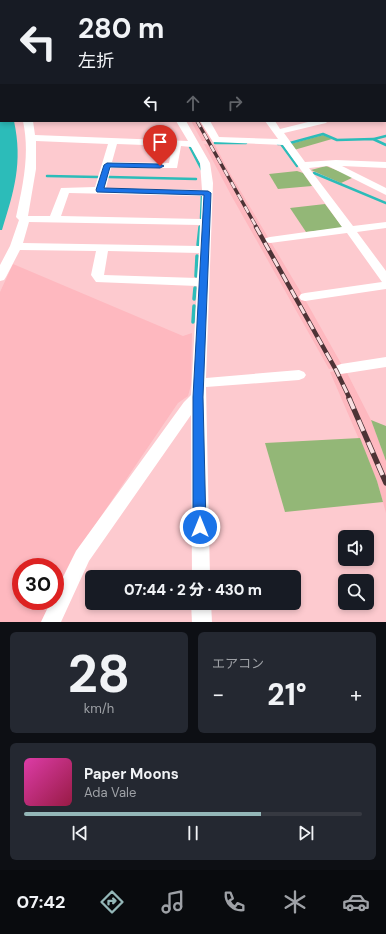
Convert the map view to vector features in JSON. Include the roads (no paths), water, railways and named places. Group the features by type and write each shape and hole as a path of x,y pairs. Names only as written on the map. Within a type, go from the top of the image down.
{"street":[{"path":"50,0 98,0"},
{"path":"0,277 16,246 24,219 22,217 31,171 32,138 28,122"},
{"path":"182,122 205,162 208,193 199,390 201,570"},
{"path":"206,122 216,140 286,142"},
{"path":"271,122 386,280"},
{"path":"278,132 319,122"},
{"path":"32,138 193,142"},
{"path":"113,140 177,143 193,142"},
{"path":"100,190 113,140"},
{"path":"107,165 173,166 177,143"},
{"path":"303,165 336,163 386,165"},
{"path":"330,164 386,192"},
{"path":"54,219 65,190 208,193"},
{"path":"24,219 206,222"},
{"path":"270,240 386,224"},
{"path":"16,246 205,250"},
{"path":"103,248 97,275 100,280 204,282"},
{"path":"305,297 386,286"},
{"path":"341,369 386,362"},
{"path":"51,622 82,556 199,390 299,375"},
{"path":"201,610 202,622"}],"water":[{"path":"0,122 14,122 18,150 16,177 2,230 0,230"}],"waterway":[{"path":"290,143 323,134 337,140 373,139 386,145"},
{"path":"374,139 386,136"},
{"path":"215,143 246,143"},
{"path":"278,144 281,144 297,166"},
{"path":"190,147 202,170"},
{"path":"314,173 386,203"},
{"path":"47,176 98,177"},
{"path":"109,177 196,179"},
{"path":"201,218 202,195"},
{"path":"198,245 200,227"},
{"path":"196,276 197,256"},
{"path":"194,299 195,288"},
{"path":"193,322 194,306"}],"railway":[{"path":"198,122 257,228"},
{"path":"256,227 336,370 350,399"},
{"path":"349,398 386,483"}]}
